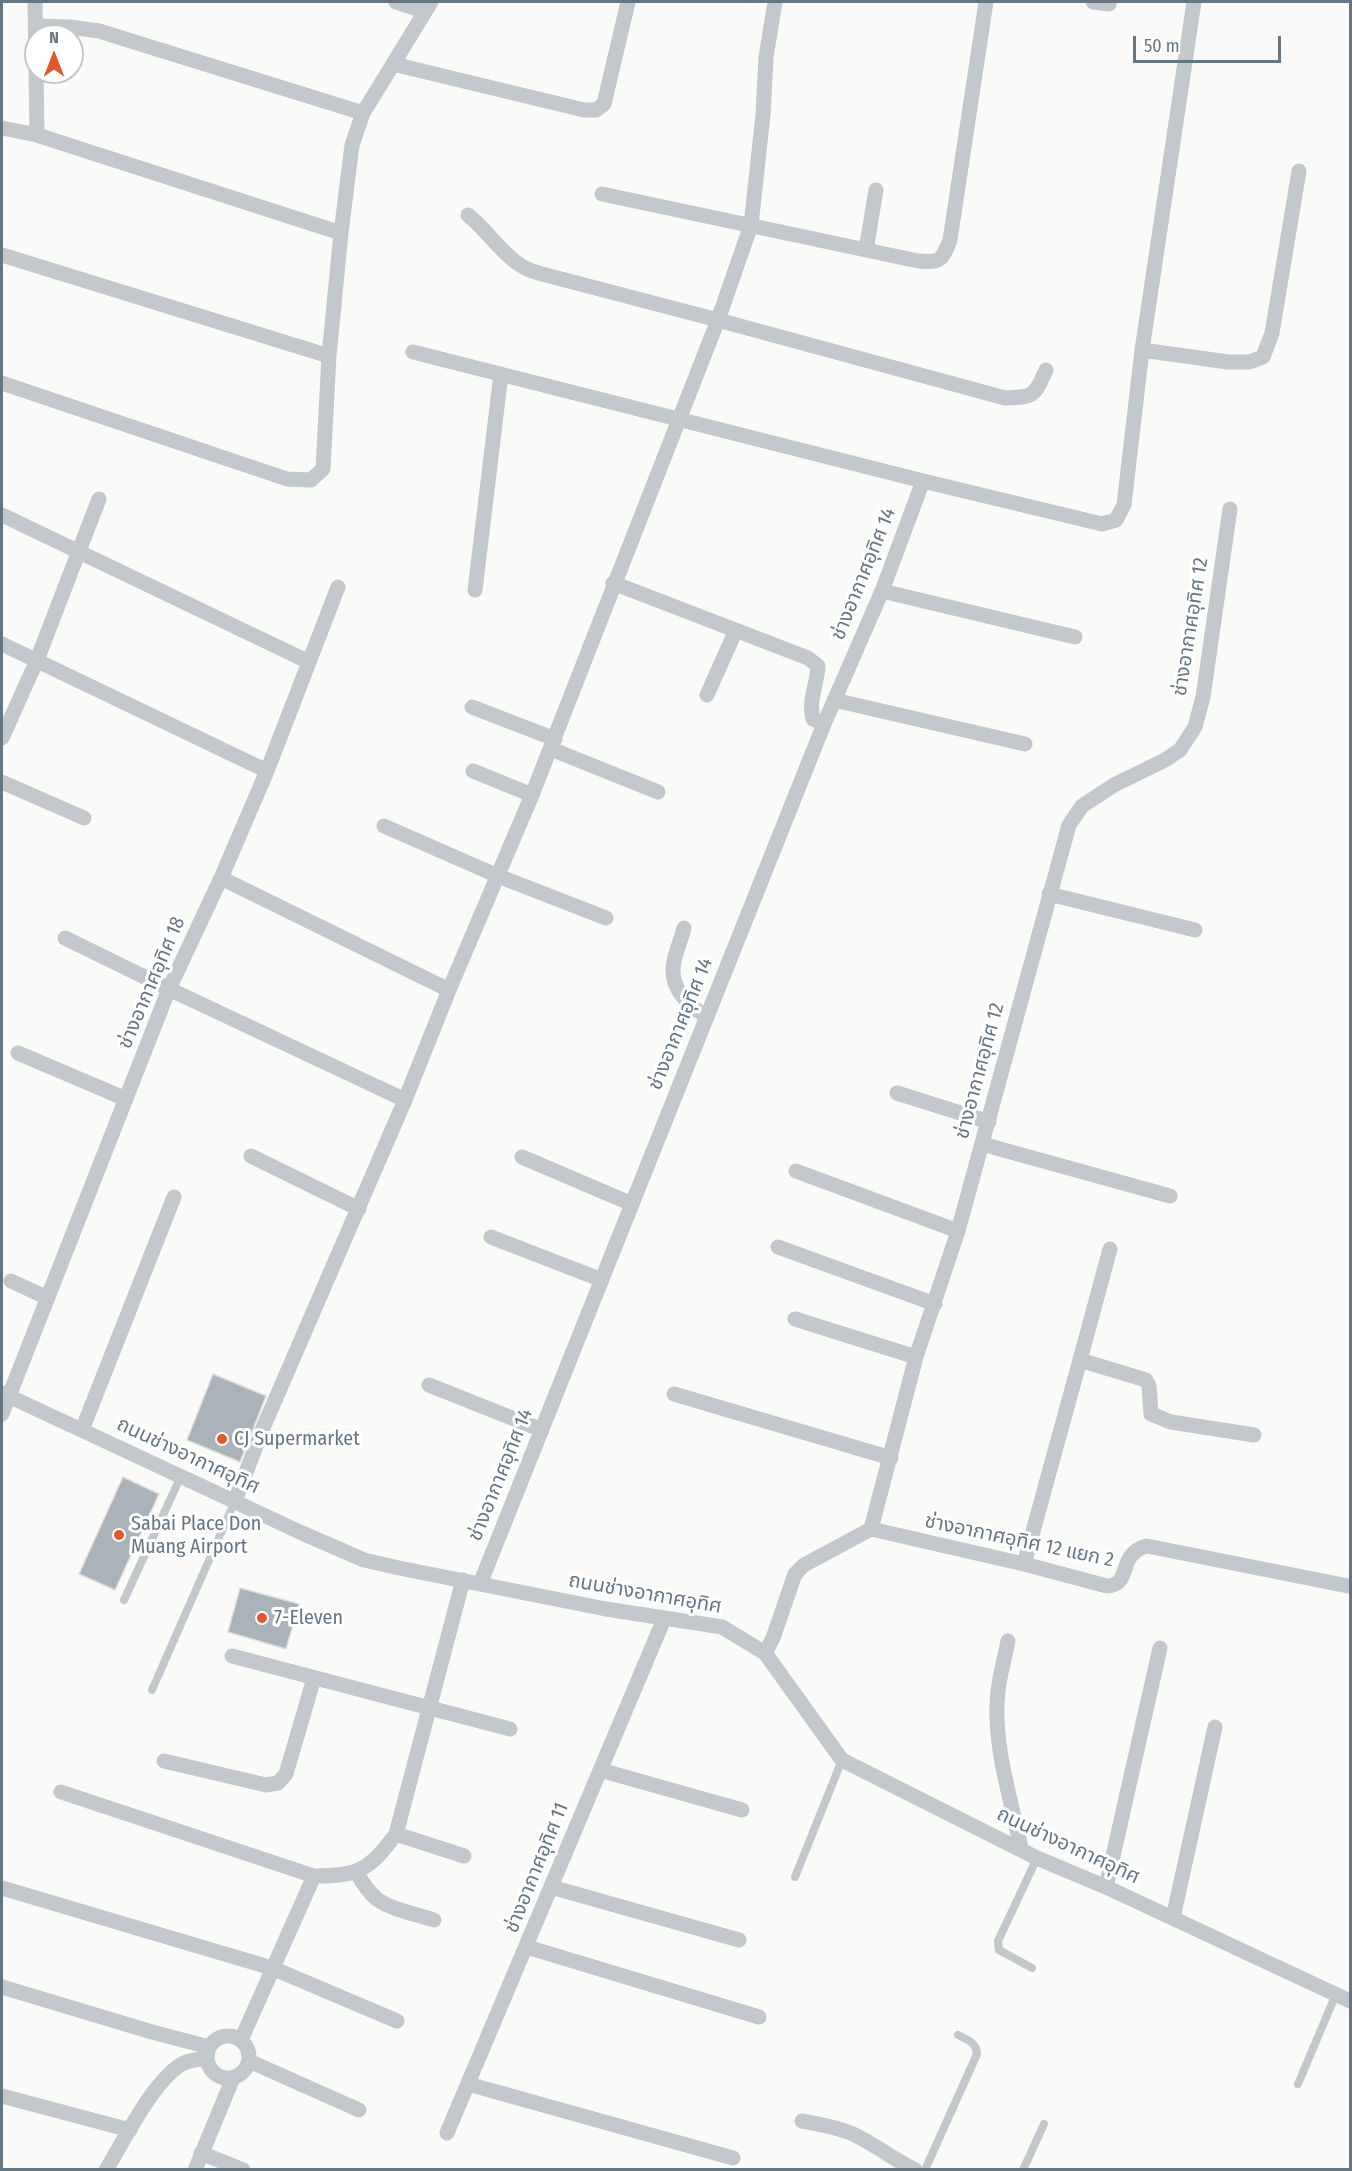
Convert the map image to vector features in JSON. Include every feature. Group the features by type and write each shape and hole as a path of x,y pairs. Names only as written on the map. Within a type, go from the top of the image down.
{"street":[{"path":"35,2 35,24"},
{"path":"2,383 287,479 311,480 323,469 329,356 340,233 352,145 363,113 428,6 396,2"},
{"path":"393,64 584,110 597,110 604,104 628,2"},
{"path":"235,1501 263,1428 359,1209 553,744 613,583 718,320 751,225 764,115 766,57 775,2"},
{"path":"602,194 918,261 935,262 944,256 950,240 986,2"},
{"path":"1093,2 1109,4"},
{"path":"413,352 1102,524 1116,520 1124,505 1142,350 1194,2"},
{"path":"84,29 99,32 363,113"},
{"path":"36,84 37,135"},
{"path":"2,128 37,135 340,233"},
{"path":"1142,350 1228,362 1249,362 1263,357 1272,333 1299,171"},
{"path":"866,250 876,190"},
{"path":"468,215 481,225 506,255 522,267 542,274 1005,398 1027,398 1037,391 1046,370"},
{"path":"2,255 329,356"},
{"path":"475,590 501,374"},
{"name":"ช่างอากาศอุทิศ 14","path":"480,1584 824,724 882,591 923,481"},
{"path":"2,738 37,660 99,499"},
{"name":"ช่างอากาศอุทิศ 12","path":"871,1529 916,1357 958,1232 989,1122 1069,825 1082,806 1114,785 1165,760 1180,750 1195,726 1203,697 1230,509"},
{"path":"2,515 309,663"},
{"path":"613,583 808,658 818,666 818,678 810,707 813,719 824,724"},
{"name":"ช่างอากาศอุทิศ 18","path":"2,1414 5,1395 48,1298 169,989 221,878 267,771 338,587"},
{"path":"882,591 1075,637"},
{"path":"707,696 736,630"},
{"path":"2,644 267,771"},
{"path":"834,700 1025,744"},
{"path":"472,707 658,792"},
{"path":"473,771 532,795"},
{"path":"2,782 84,818"},
{"path":"384,826 498,876 606,918"},
{"path":"221,878 449,990"},
{"path":"1049,894 1195,930"},
{"path":"684,928 673,970 678,990 692,1007 707,1017"},
{"path":"65,938 405,1100"},
{"path":"18,1053 126,1099"},
{"path":"897,1093 989,1122"},
{"path":"982,1144 1170,1196"},
{"path":"251,1156 359,1209"},
{"path":"522,1157 632,1204"},
{"path":"796,1171 958,1232"},
{"path":"82,1430 174,1197"},
{"path":"491,1237 602,1280"},
{"path":"778,1247 935,1304"},
{"path":"1024,1564 1110,1249"},
{"path":"11,1281 48,1298"},
{"path":"795,1319 916,1357"},
{"path":"1080,1360 1146,1380 1149,1386 1151,1414 1158,1418 1254,1435"},
{"path":"429,1385 542,1430"},
{"path":"674,1394 891,1458"},
{"name":"ถนนช่างอากาศอุทิศ","path":"5,1395 364,1560 664,1619 722,1626 765,1653 842,1760 1021,1848 1036,1858 1107,1887 1350,2001"},
{"path":"765,1653 773,1638 795,1574 804,1565 871,1529"},
{"name":"ช่างอากาศอุทิศ 12 แยก 2","path":"871,1529 1024,1564 1107,1586 1114,1586 1120,1582 1130,1556 1137,1548 1147,1546 1348,1586"},
{"path":"61,1791 314,1876 357,1873 373,1862 396,1834 463,1580"},
{"name":"ช่างอากาศอุทิศ 11","path":"447,2133 664,1619"},
{"path":"1008,1641 998,1690 997,1716 1000,1746 1021,1848"},
{"path":"1107,1887 1160,1648"},
{"path":"232,1656 510,1729"},
{"path":"164,1761 266,1785 278,1783 286,1774 314,1678"},
{"path":"1173,1918 1215,1727"},
{"path":"600,1770 742,1810"},
{"path":"396,1834 464,1856"},
{"path":"357,1873 366,1888 377,1899 434,1920"},
{"path":"241,2040 314,1876"},
{"path":"551,1887 739,1940"},
{"path":"2,1888 272,1968 397,2021"},
{"path":"527,1947 759,2017"},
{"path":"2,1987 208,2053"},
{"path":"106,2169 154,2093 182,2064 208,2053 217,2039 229,2036 241,2040 248,2049 249,2061 243,2072 233,2078 221,2077 211,2070 208,2053"},
{"path":"249,2061 358,2110"},
{"path":"195,2169 233,2078"},
{"path":"468,2084 733,2158"},
{"path":"2,2096 130,2130"},
{"path":"802,2121 827,2125 852,2133 892,2165 915,2169"},
{"path":"201,2153 243,2169"}],"lane":[{"path":"124,1600 181,1476"},
{"path":"152,1690 235,1501"},
{"path":"795,1877 842,1760"},
{"path":"1032,1968 999,1950 998,1941 1036,1858"},
{"path":"1298,2084 1336,1994"},
{"path":"925,2169 977,2054 976,2047 971,2041 958,2035"},
{"path":"1023,2169 1044,2124"}],"building":[{"path":"213,1374 266,1396 240,1462 187,1440"},
{"path":"123,1477 159,1494 115,1590 79,1574"},
{"path":"240,1588 299,1604 286,1649 228,1632"}],"place":[{"name":"CJ Supermarket","path":"222,1439"},
{"name":"Sabai Place Don Muang Airport","path":"119,1535"},
{"name":"7-Eleven","path":"262,1618"}]}
